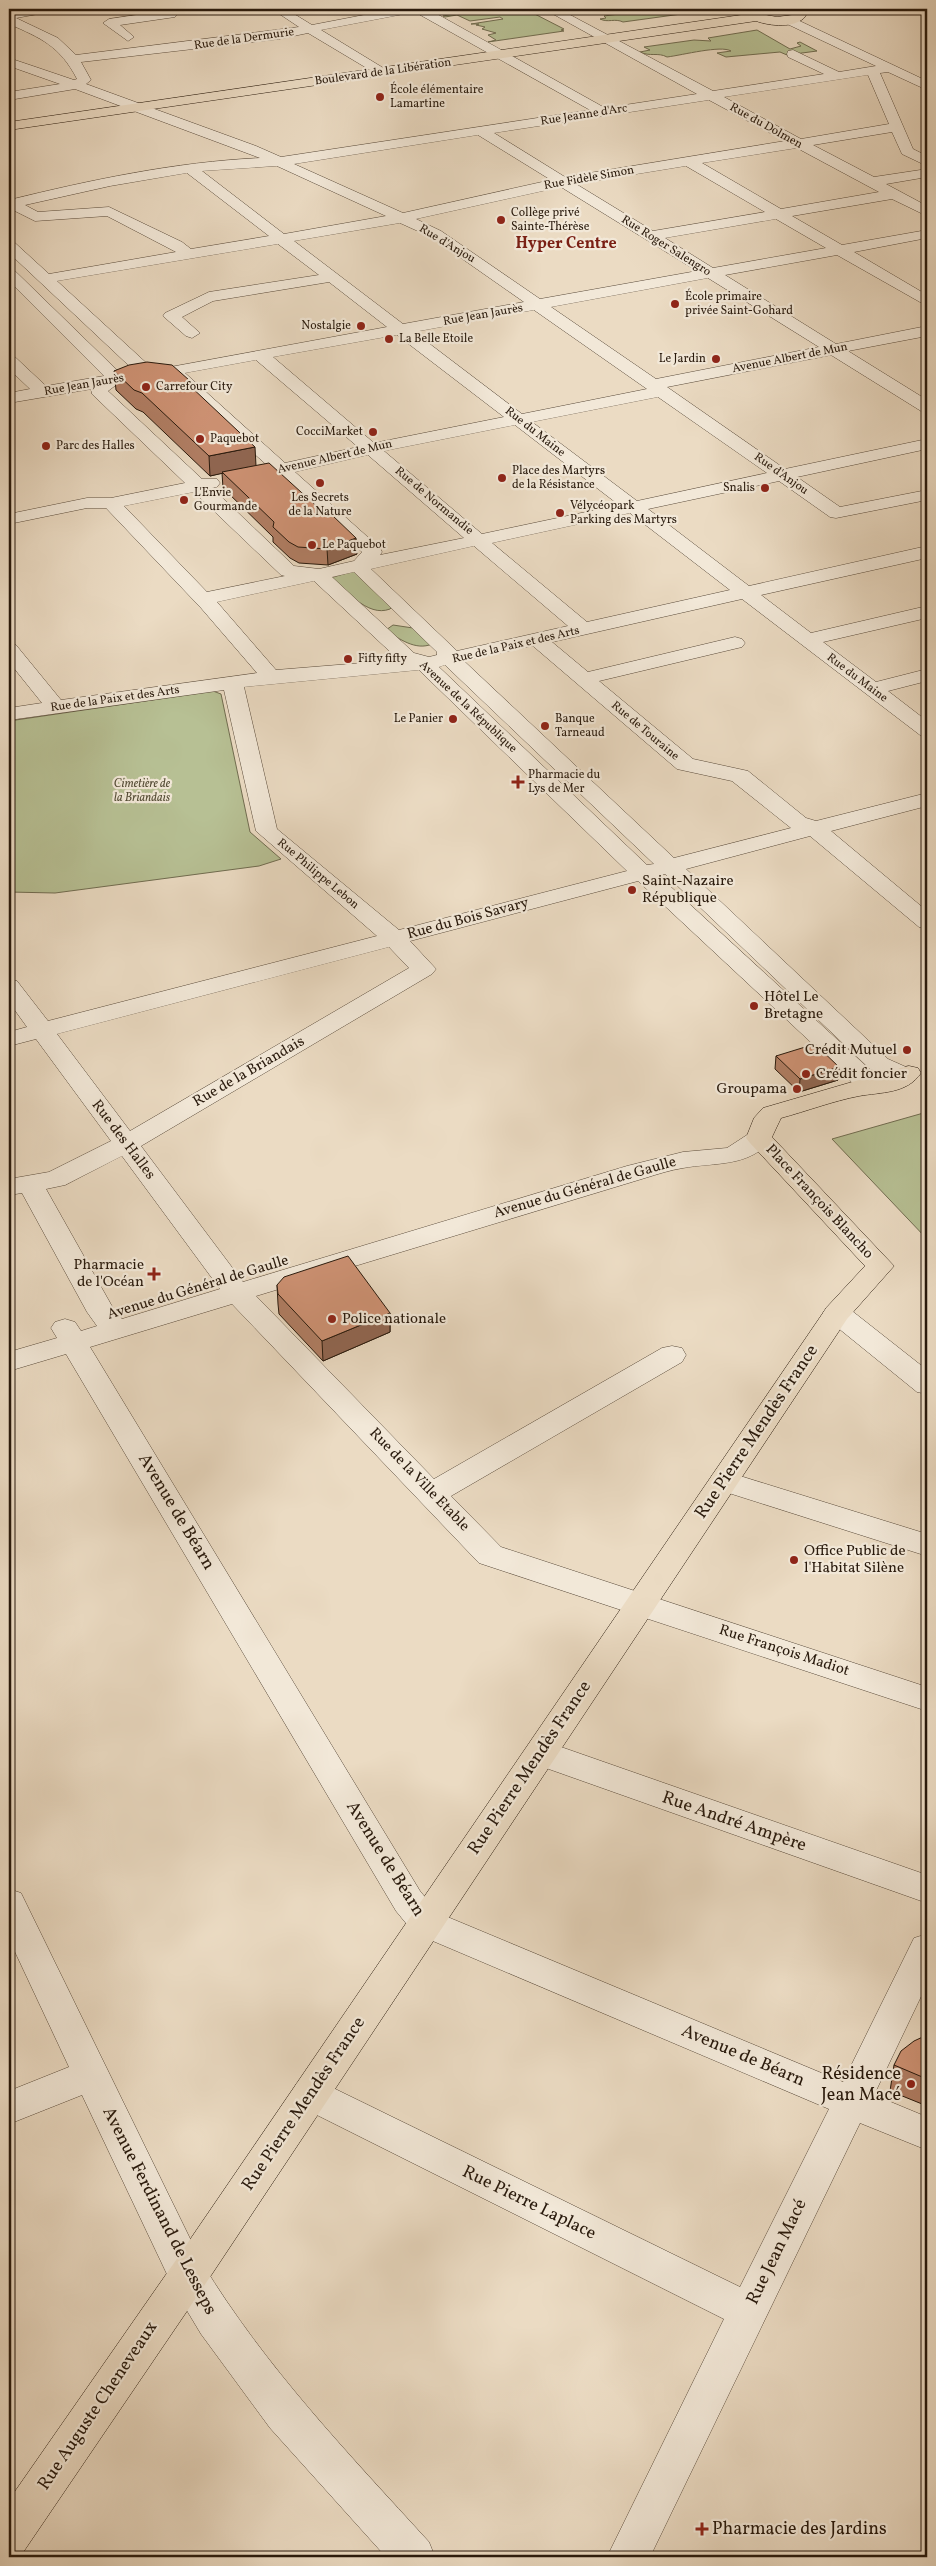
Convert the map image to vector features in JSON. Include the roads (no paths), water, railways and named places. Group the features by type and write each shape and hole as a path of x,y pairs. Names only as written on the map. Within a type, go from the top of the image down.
{"main road":[{"name":"Boulevard de la Libération","path":"9,126 606,39 759,13 767,20 811,9"},
{"path":"759,1138 780,1123 796,1107 862,1085 879,1086 904,1078 911,1070"},
{"name":"Place François Blancho","path":"759,1138 880,1266"},
{"name":"Rue Pierre Mendès France","path":"188,2276 837,1313 880,1266"},
{"name":"Rue Auguste Cheneveaux","path":"9,2536 188,2276"}],"street":[{"path":"9,16 45,9"},
{"path":"278,9 380,72"},
{"name":"Rue de la Dermurie","path":"75,59 216,43 310,29 412,9"},
{"path":"419,9 603,112"},
{"name":"Rue du Dolmen","path":"550,9 927,212"},
{"path":"791,13 890,68 927,86"},
{"path":"128,37 110,23 170,14"},
{"path":"9,20 60,44 75,59 84,80 75,85 9,96"},
{"path":"201,33 216,43"},
{"path":"793,54 837,76"},
{"name":"Rue d'Anjou","path":"9,62 139,107 251,149 436,234 660,390 787,474 836,513 850,512 927,495"},
{"name":"Rue Jeanne d'Arc","path":"188,254 177,245 109,211 35,217 12,204 116,181 190,169 278,162 890,68"},
{"path":"873,71 907,151 927,162"},
{"name":"Rue Fidèle Simon","path":"44,279 402,218 562,182 898,127"},
{"name":"Rue Roger Salengro","path":"481,131 927,407"},
{"path":"688,161 927,301"},
{"name":"Rue du Maine","path":"190,169 927,731"},
{"path":"872,182 927,173"},
{"path":"651,236 777,214 899,197 927,195"},
{"name":"Rue Jean Jaurès","path":"9,398 401,330 927,234"},
{"path":"9,245 44,279 154,373 178,376 283,469 322,515 373,552 361,565"},
{"path":"192,332 171,316 209,297 332,276"},
{"path":"12,280 116,379 98,390 197,486 253,529 288,571 318,574"},
{"name":"Avenue Albert de Mun","path":"840,354 927,331"},
{"name":"Avenue Albert de Mun","path":"254,475 840,354 927,341"},
{"name":"Rue de Normandie","path":"260,355 584,630"},
{"path":"9,360 42,392"},
{"path":"203,598 361,565 474,535 632,507 927,444"},
{"path":"9,519 87,504 111,503 226,480"},
{"path":"111,503 203,598 271,677"},
{"name":"Rue de la Paix et des Arts","path":"9,714 271,677 425,664 451,660 927,552"},
{"name":"Avenue de la République","path":"361,565 362,570 447,651 447,656 481,690 671,866 879,1064 911,1070"},
{"name":"Avenue de la République","path":"318,574 408,658 420,660 425,664 642,873 857,1071 862,1085"},
{"path":"807,640 927,612"},
{"name":"Rue de Touraine","path":"538,640 685,764 704,770 731,772 740,776 798,822 814,828 927,922"},
{"path":"583,679 735,643"},
{"path":"9,649 56,707"},
{"path":"872,689 927,675"},
{"name":"Rue Philippe Lebon","path":"232,682 267,830 394,938"},
{"name":"Rue du Bois Savary","path":"9,1039 927,799"},
{"name":"Rue de la Briandais","path":"20,1186 56,1179 126,1144 424,969 394,938"},
{"name":"Rue des Halles","path":"9,986 232,1286"},
{"name":"Avenue du Général de Gaulle","path":"9,1362 70,1335 232,1286 644,1169 683,1160 734,1155 759,1138"},
{"path":"20,1186 110,1323"},
{"name":"Rue de la Ville Etable","path":"232,1286 490,1555 641,1604"},
{"path":"837,1313 927,1385"},
{"name":"Avenue du Général de Gaulle","path":"9,1344 70,1335"},
{"name":"Avenue de Béarn","path":"70,1335 408,1901 426,1923 927,2134"},
{"path":"432,1493 672,1355"},
{"path":"724,1481 927,1545"},
{"name":"Rue François Madiot","path":"641,1604 927,1699"},
{"name":"Rue André Ampère","path":"541,1753 927,1889"},
{"name":"Avenue Ferdinand de Lesseps","path":"9,1903 90,2076 188,2276 215,2321 285,2414 414,2557"},
{"name":"Rue Jean Macé","path":"628,2557 927,1948"},
{"path":"9,2108 90,2076"},
{"name":"Rue Pierre Laplace","path":"310,2094 748,2311"}],"place":[{"name":"École élémentaire Lamartine","path":"380,97"},
{"name":"Collège privé Sainte-Thérèse","path":"501,220"},
{"name":"École primaire privée Saint-Gohard","path":"675,304"},
{"name":"Nostalgie","path":"361,326"},
{"name":"La Belle Etoile","path":"389,339"},
{"name":"Le Jardin","path":"716,359"},
{"name":"Carrefour City","path":"146,387"},
{"name":"CocciMarket","path":"373,432"},
{"name":"Paquebot","path":"200,439"},
{"name":"Parc des Halles","path":"46,446"},
{"name":"Place des Martyrs de la Résistance","path":"502,478"},
{"name":"Les Secrets de la Nature","path":"320,483"},
{"name":"Snalis","path":"765,488"},
{"name":"L'Envie Gourmande","path":"184,500"},
{"name":"Vélycéopark Parking des Martyrs","path":"560,513"},
{"name":"Le Paquebot","path":"312,545"},
{"name":"Fifty fifty","path":"348,659"},
{"name":"Le Panier","path":"453,719"},
{"name":"Banque Tarneaud","path":"545,726"},
{"name":"Pharmacie du Lys de Mer","path":"518,782"},
{"name":"Saint-Nazaire République","path":"632,890"},
{"name":"Hôtel Le Bretagne","path":"754,1006"},
{"name":"Crédit Mutuel","path":"907,1050"},
{"name":"Crédit foncier","path":"806,1074"},
{"name":"Groupama","path":"797,1089"},
{"name":"Pharmacie de l'Océan","path":"154,1274"},
{"name":"Police nationale","path":"332,1319"},
{"name":"Office Public de l'Habitat Silène","path":"794,1560"},
{"name":"Résidence Jean Macé","path":"911,2084"},
{"name":"Pharmacie des Jardins","path":"702,2529"}],"district":[{"name":"Hyper Centre","path":"566,244"}],"park label":[{"name":"Cimetière de la Briandais","path":"142,791"}]}
